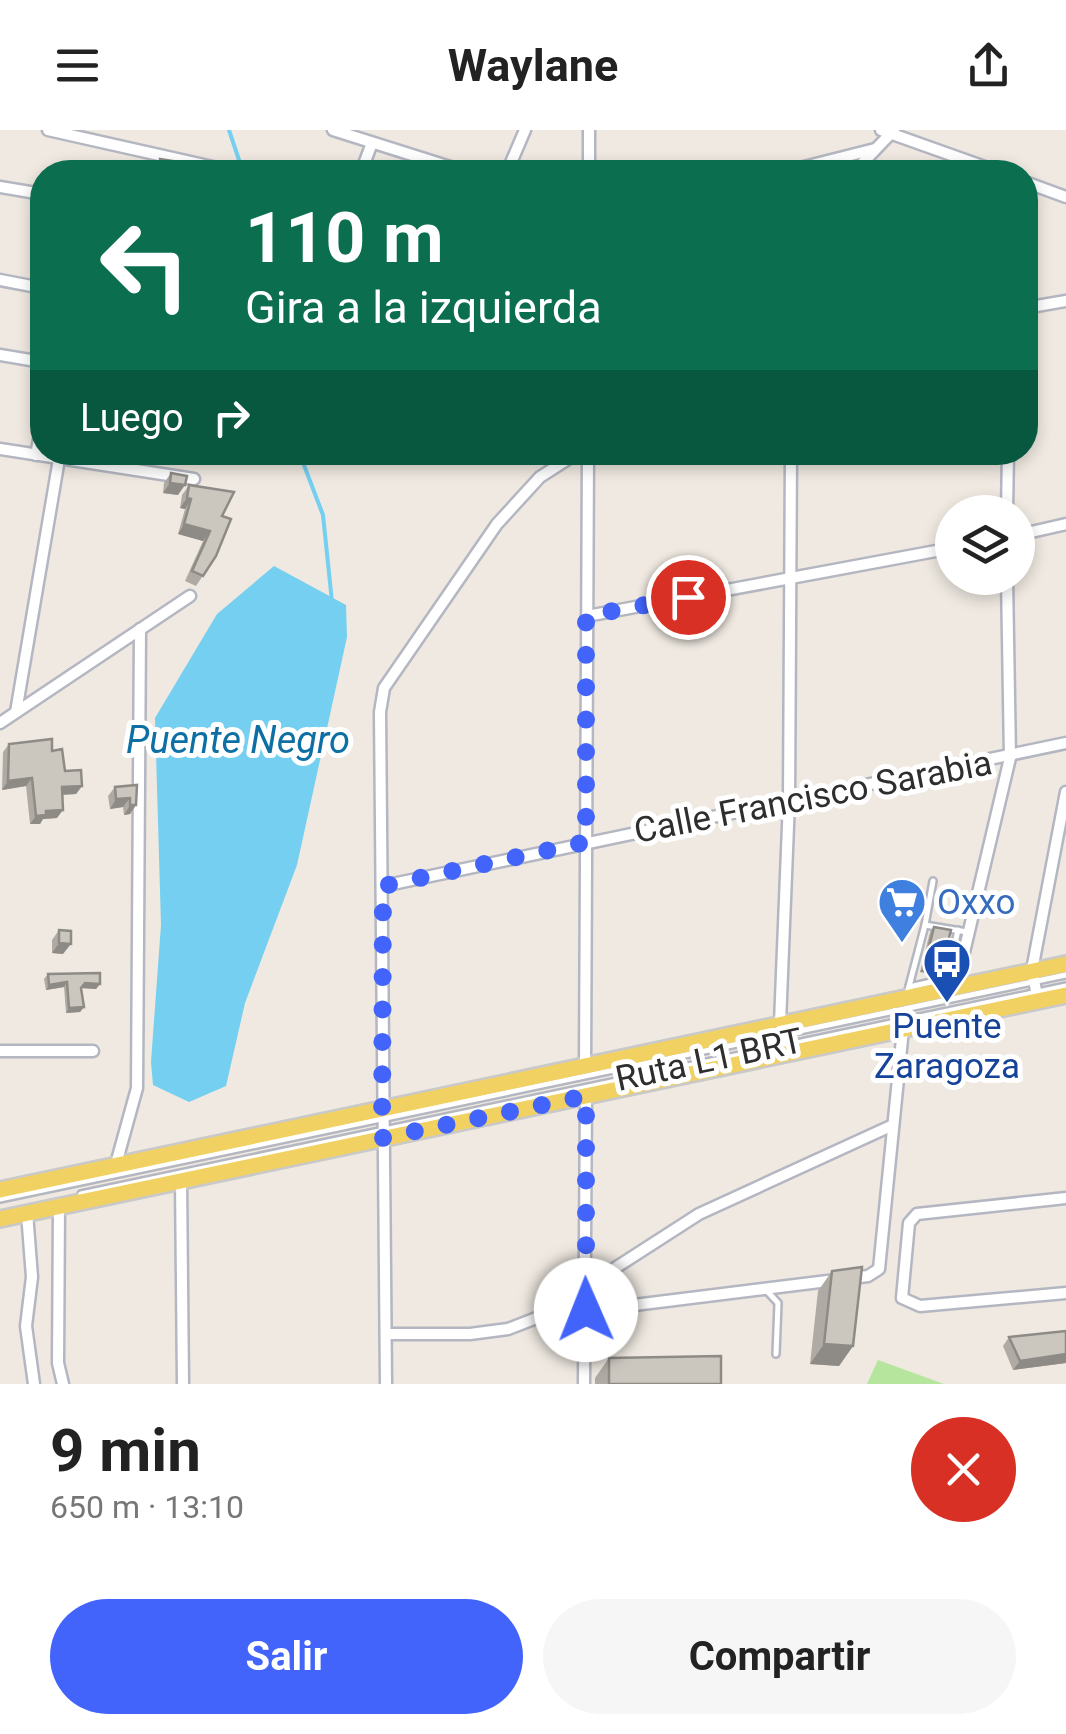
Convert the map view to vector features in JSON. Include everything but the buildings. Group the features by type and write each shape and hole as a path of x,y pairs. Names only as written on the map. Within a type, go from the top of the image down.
{"main road":[{"path":"0,1190 116,1164 586,1096 903,1029 1035,986 1066,964"},
{"path":"0,1216 181,1180 586,1067 952,982 1035,986 1066,995"}],"street":[{"path":"48,130 172,160"},
{"path":"333,130 428,160"},
{"path":"511,160 525,130"},
{"path":"589,160 590,130"},
{"path":"865,160 888,131 967,160"},
{"path":"366,160 372,142"},
{"path":"833,160 875,149"},
{"path":"0,187 30,192"},
{"path":"1038,187 1066,197"},
{"path":"0,280 30,286"},
{"path":"1038,306 1066,301"},
{"path":"0,355 30,360"},
{"path":"0,449 30,454"},
{"path":"16,712 57,465"},
{"path":"103,465 194,479"},
{"path":"386,1384 380,712 384,688 497,524 540,478 560,465"},
{"path":"586,1067 588,465"},
{"path":"780,1024 788,802 791,465"},
{"path":"1007,495 1008,465"},
{"path":"1035,531 1066,524"},
{"path":"586,616 935,551"},
{"path":"952,982 962,931 1010,758 1007,595"},
{"path":"0,723 190,596"},
{"path":"116,1164 137,1088 140,629"},
{"name":"Calle Francisco Sarabia","path":"383,886 1010,758 1066,743"},
{"path":"1035,986 1066,792"},
{"path":"586,1310 868,1276 879,1269 903,1029"},
{"path":"0,1051 93,1051"},
{"path":"584,1384 586,1096"},
{"path":"386,1334 470,1334 508,1328 539,1317 699,1214 894,1126"},
{"path":"181,1180 183,1384"},
{"path":"1066,1198 917,1214 908,1223 902,1298 920,1306 1066,1293"},
{"path":"59,1206 58,1363 63,1384"},
{"path":"26,1213 32,1277 26,1326 34,1384"}],"lane":[{"path":"908,992 933,881"},
{"path":"925,925 962,931"},
{"name":"Ruta L1 BRT","path":"0,1216 382,1123 1035,986 1066,976"},
{"name":"Ruta L1 BRT","path":"0,1199 1035,986 1066,986"},
{"path":"765,1288 778,1303 776,1354"}],"green space":[{"path":"878,1360 944,1384 867,1384"}],"water":[{"name":"Puente Negro","path":"274,566 346,605 347,637 297,865 245,1003 226,1086 189,1102 153,1085 151,1062 161,925 155,718 217,614"}],"waterway":[{"path":"229,130 239,160"},
{"path":"304,465 323,515 332,602"}],"place":[{"name":"Oxxo","path":"902,944"},
{"name":"Puente Zaragoza","path":"947,1004"}],"route":[{"path":"586,1310 586,1096 382,1138 383,886 586,842 586,616 688,597"}]}
